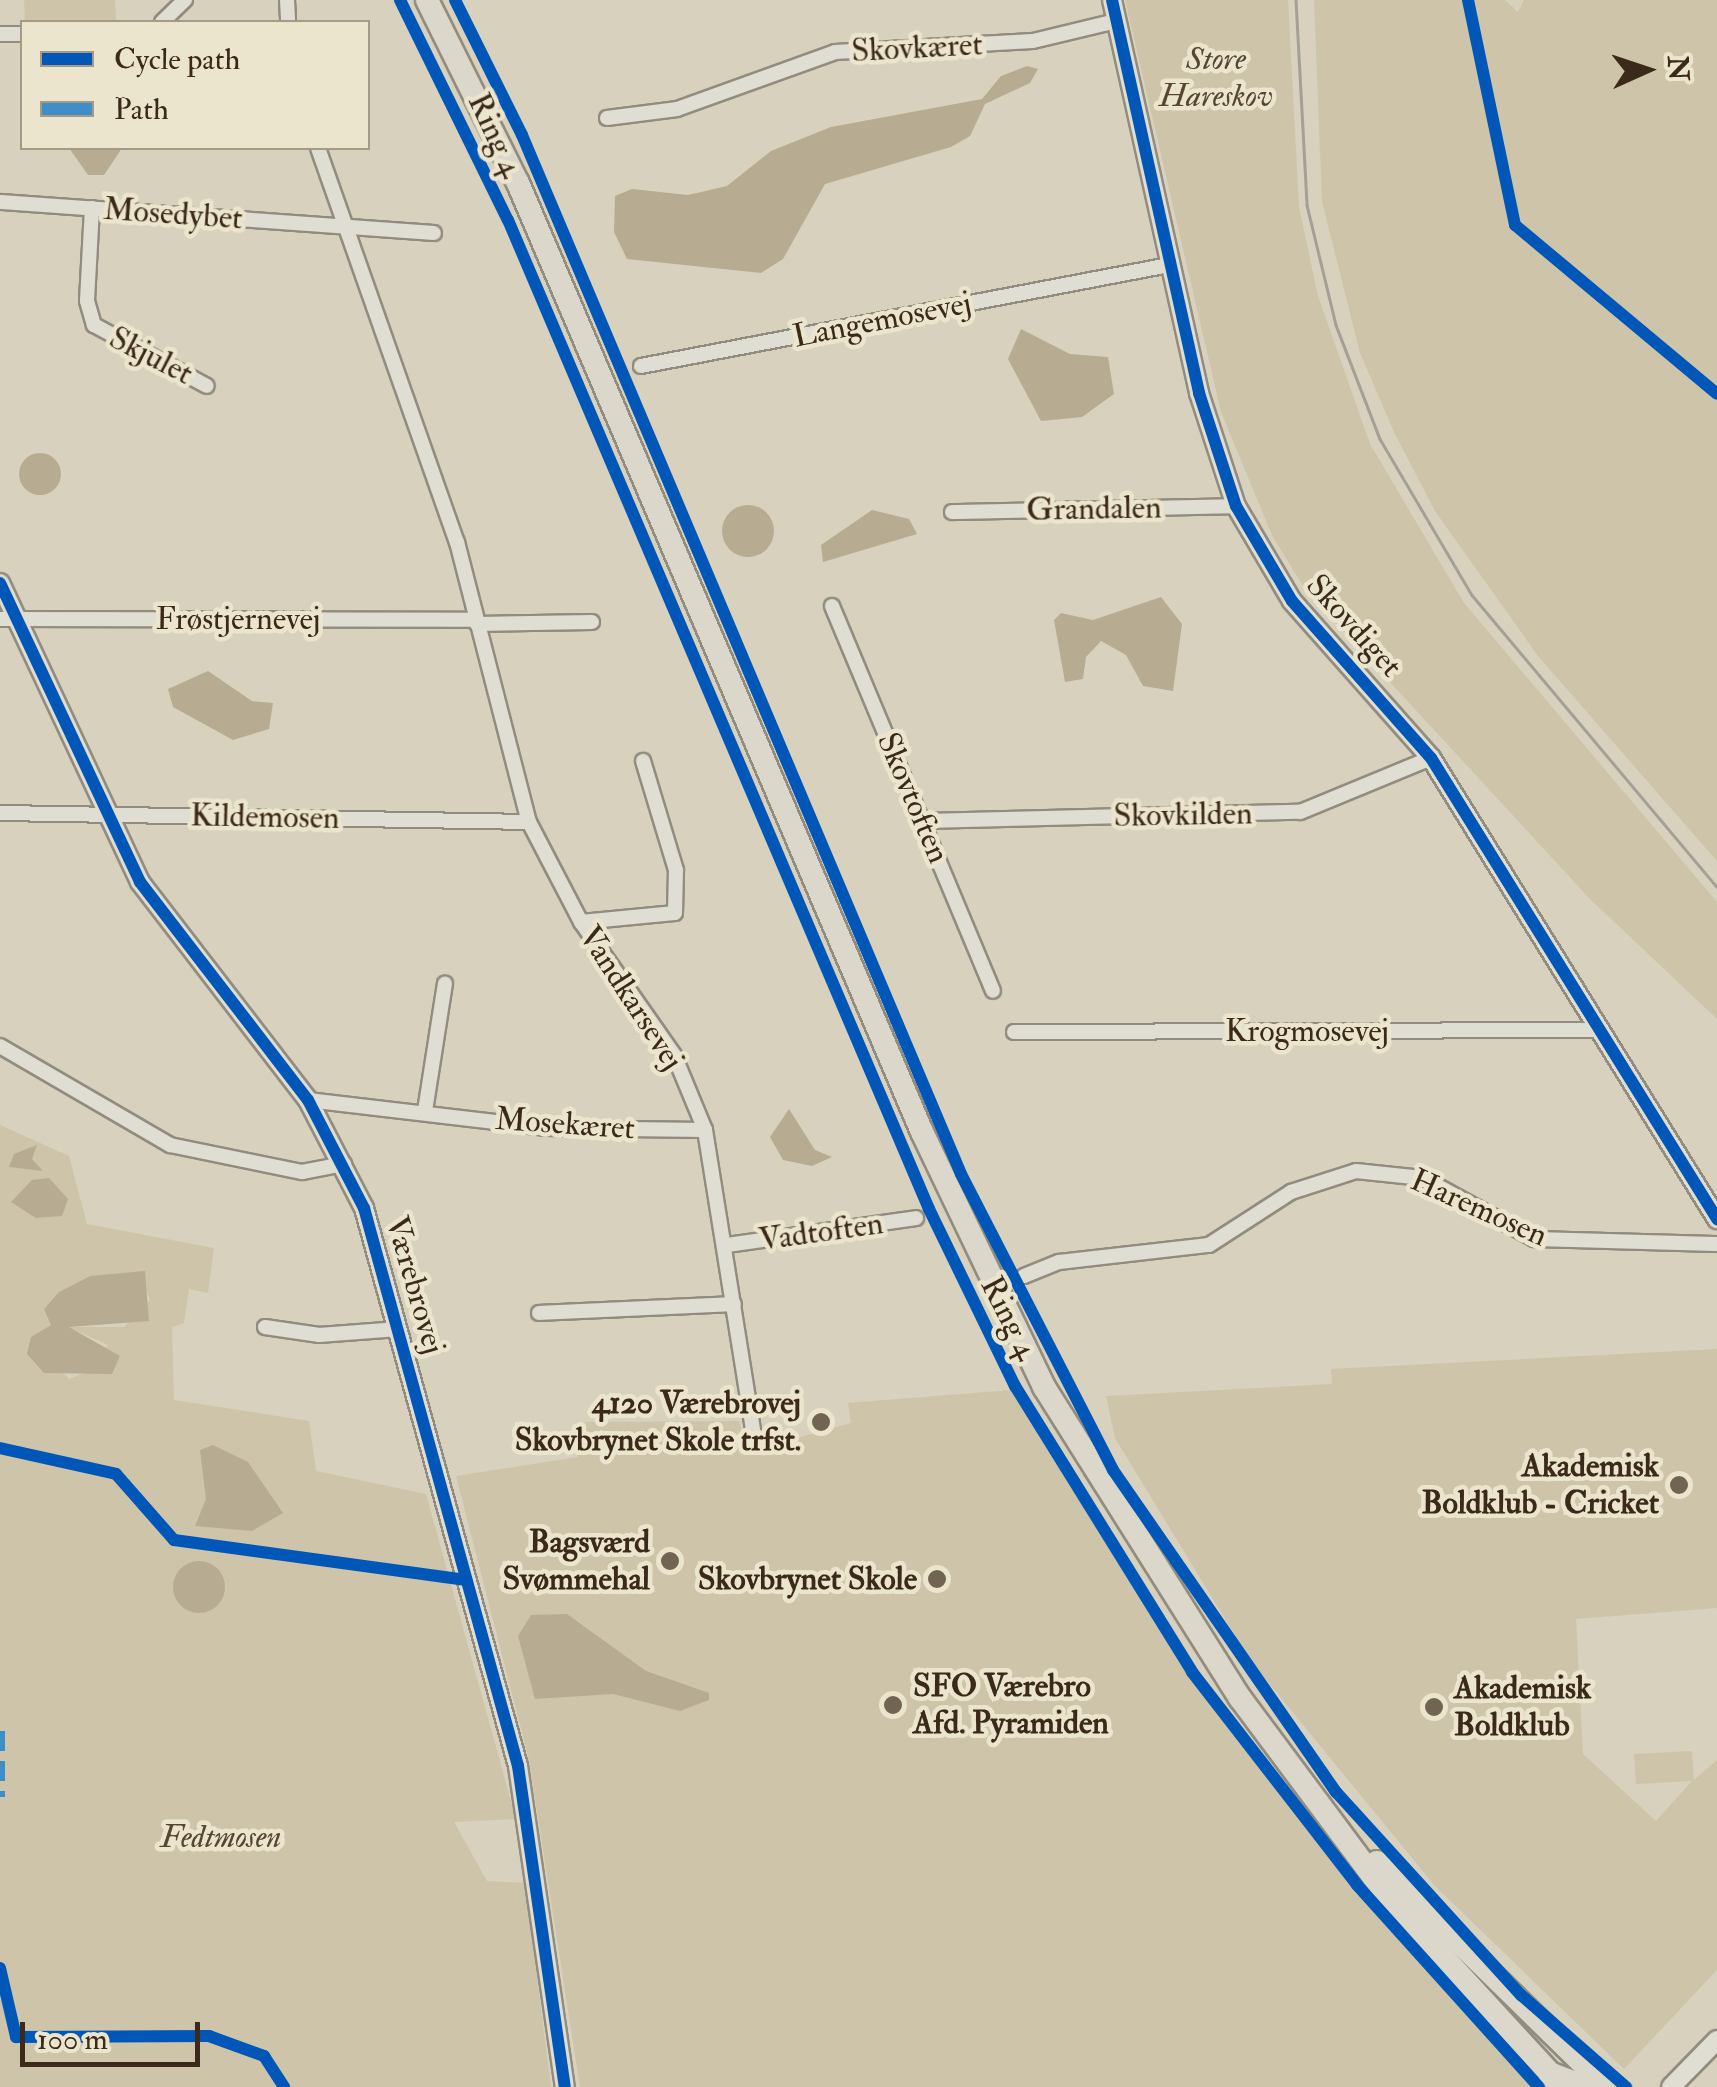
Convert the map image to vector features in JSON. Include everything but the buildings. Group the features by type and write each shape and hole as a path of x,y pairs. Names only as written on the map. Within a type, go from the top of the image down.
{"highway":[{"path":"1556,2081 1582,2087"}],"main road":[{"name":"Ring 4","path":"427,0 518,183 996,1295 1137,1547 1401,1912 1556,2081"},
{"name":"Ring 4","path":"1335,1821 1607,2087"}],"street":[{"path":"164,20 185,0"},
{"name":"Skovdiget","path":"1112,0 1169,265 1236,506 1292,601 1431,758 1717,1219"},
{"name":"Skovkæret","path":"606,118 721,97 835,52 1033,41 1116,21"},
{"name":"Vandkarsevej","path":"319,150 476,622 529,822 580,922 674,1055 705,1130 727,1245 755,1442"},
{"name":"Mosedybet","path":"0,202 345,226"},
{"name":"Skjulet","path":"92,208 87,301 94,325 207,386"},
{"path":"345,226 434,233"},
{"name":"Langemosevej","path":"641,366 1169,265"},
{"name":"Grandalen","path":"952,512 1236,506"},
{"name":"Værebrovej","path":"0,583 8,619 105,815 171,930 308,1100 344,1164 399,1329 518,1766 566,2087"},
{"name":"Skovtoften","path":"832,606 993,991"},
{"name":"Frøstjernevej","path":"8,619 476,622"},
{"path":"476,622 592,622"},
{"name":"Skovkilden","path":"922,821 1300,812 1431,758"},
{"path":"580,922 675,913 676,870 643,761"},
{"name":"Kildemosen","path":"0,813 529,822"},
{"path":"425,1111 445,984"},
{"name":"Krogmosevej","path":"1014,1032 1601,1030"},
{"path":"0,1046 170,1145 302,1172 344,1164"},
{"name":"Mosekæret","path":"308,1100 546,1128 705,1130"},
{"name":"Haremosen","path":"1024,1276 1059,1262 1209,1245 1291,1192 1356,1172 1423,1178 1534,1239 1717,1244"},
{"name":"Vadtoften","path":"727,1245 916,1218"},
{"path":"539,1314 734,1304"},
{"path":"265,1328 399,1329"},
{"path":"1671,2087 1717,2040"}],"green space":[{"path":"24,0 115,0 116,20 25,20"},
{"name":"Store Hareskov","path":"1125,0 1288,0 1299,207 1318,296 1370,444 1464,603 1717,902 1717,1019 1590,899 1306,591 1272,535 1221,412"},
{"name":"Store Hareskov","path":"1314,0 1505,0 1518,12 1524,0 1717,0 1717,861 1538,656 1435,511 1394,432 1360,353 1322,202"},
{"name":"Fedtmosen","path":"0,1125 69,1156 87,1224 214,1248 208,1293 189,1289 184,1323 172,1327 174,1400 309,1421 316,1471 426,1494 516,1819 454,1822 487,1881 525,1883 551,2087 0,2087","holes":["90,1276 142,1280 150,1300 124,1327 68,1327 108,1345 92,1370 69,1379 31,1337 51,1325 59,1292"]},
{"name":"Akademisk Boldklub","path":"1717,1349 1717,1608 1576,1619 1583,1754 1656,1821 1692,1781 1636,1784 1634,1754 1692,1751 1694,1780 1717,1760 1717,1970 1624,2069 1435,1886 1250,1660 1115,1438 1106,1396 1332,1384 1331,1369"},
{"path":"1011,1390 1191,1677 1314,1837 1534,2087 580,2087 529,1760 456,1476 578,1457 576,1422 739,1421 748,1452 851,1423 848,1403"}],"shaded area":[{"path":"1027,66 1038,69 1030,83 985,104 970,136 951,147 825,184 783,259 761,273 627,259 614,232 615,196 632,189 688,195 727,186 771,151 831,127 982,99 1001,76"},
{"path":"70,150 121,150 104,175 88,175"},
{"path":"1021,329 1070,354 1108,357 1114,394 1082,417 1041,421 1008,359"},
{"path":"40,453 55,459 61,474 55,489 40,495 25,489 19,474 25,459"},
{"path":"748,505 766,513 774,531 766,549 748,557 730,549 722,531 730,513"},
{"path":"872,510 909,519 917,534 823,562 821,545"},
{"path":"1161,597 1182,624 1173,691 1143,686 1126,655 1101,641 1086,657 1083,679 1065,682 1054,620 1061,613 1093,620"},
{"path":"208,671 252,701 273,703 269,729 233,740 173,707 168,689"},
{"path":"789,1109 815,1150 832,1157 812,1166 783,1160 770,1137"},
{"path":"37,1145 32,1159 43,1171 9,1167 14,1154"},
{"path":"49,1178 68,1199 62,1216 36,1218 11,1202 32,1180"},
{"path":"145,1271 149,1321 69,1327 120,1356 112,1374 44,1373 27,1354 31,1337 51,1325 44,1309 59,1292 90,1276"},
{"path":"213,1445 248,1462 283,1513 252,1531 195,1526 206,1499 200,1450"},
{"path":"199,1561 217,1569 225,1587 217,1605 199,1613 181,1605 173,1587 181,1569"},
{"path":"567,1614 646,1671 709,1693 709,1700 680,1711 613,1694 535,1699 518,1636 531,1615"}],"tram line":[{"path":"1296,0 1307,205 1336,325 1380,439 1472,595 1717,887"}],"marked path":[{"path":"0,1731 0,1797"}],"cycle path":[{"path":"400,0 508,220 929,1209 1015,1386 1192,1672 1357,1885 1539,2087"},
{"path":"455,0 522,135 961,1174 1113,1470 1336,1792 1521,1995 1626,2087"},
{"path":"1112,0 1199,393 1236,506 1292,601 1431,758 1717,1219"},
{"path":"1468,0 1515,225 1717,394"},
{"path":"0,583 140,882 308,1100 364,1208 518,1766 565,2087"},
{"path":"0,1448 116,1474 174,1540 466,1580"},
{"path":"0,1968 16,2037 209,2036 264,2056 284,2087"}],"place":[{"name":"4120 Værebrovej Skovbrynet Skole trfst.","path":"821,1422"},
{"name":"Akademisk Boldklub - Cricket","path":"1679,1485"},
{"name":"Bagsværd Svømmehal","path":"670,1561"},
{"name":"Skovbrynet Skole","path":"937,1579"},
{"name":"SFO Værebro Afd. Pyramiden","path":"893,1705"},
{"name":"Akademisk Boldklub","path":"1434,1707"}]}
